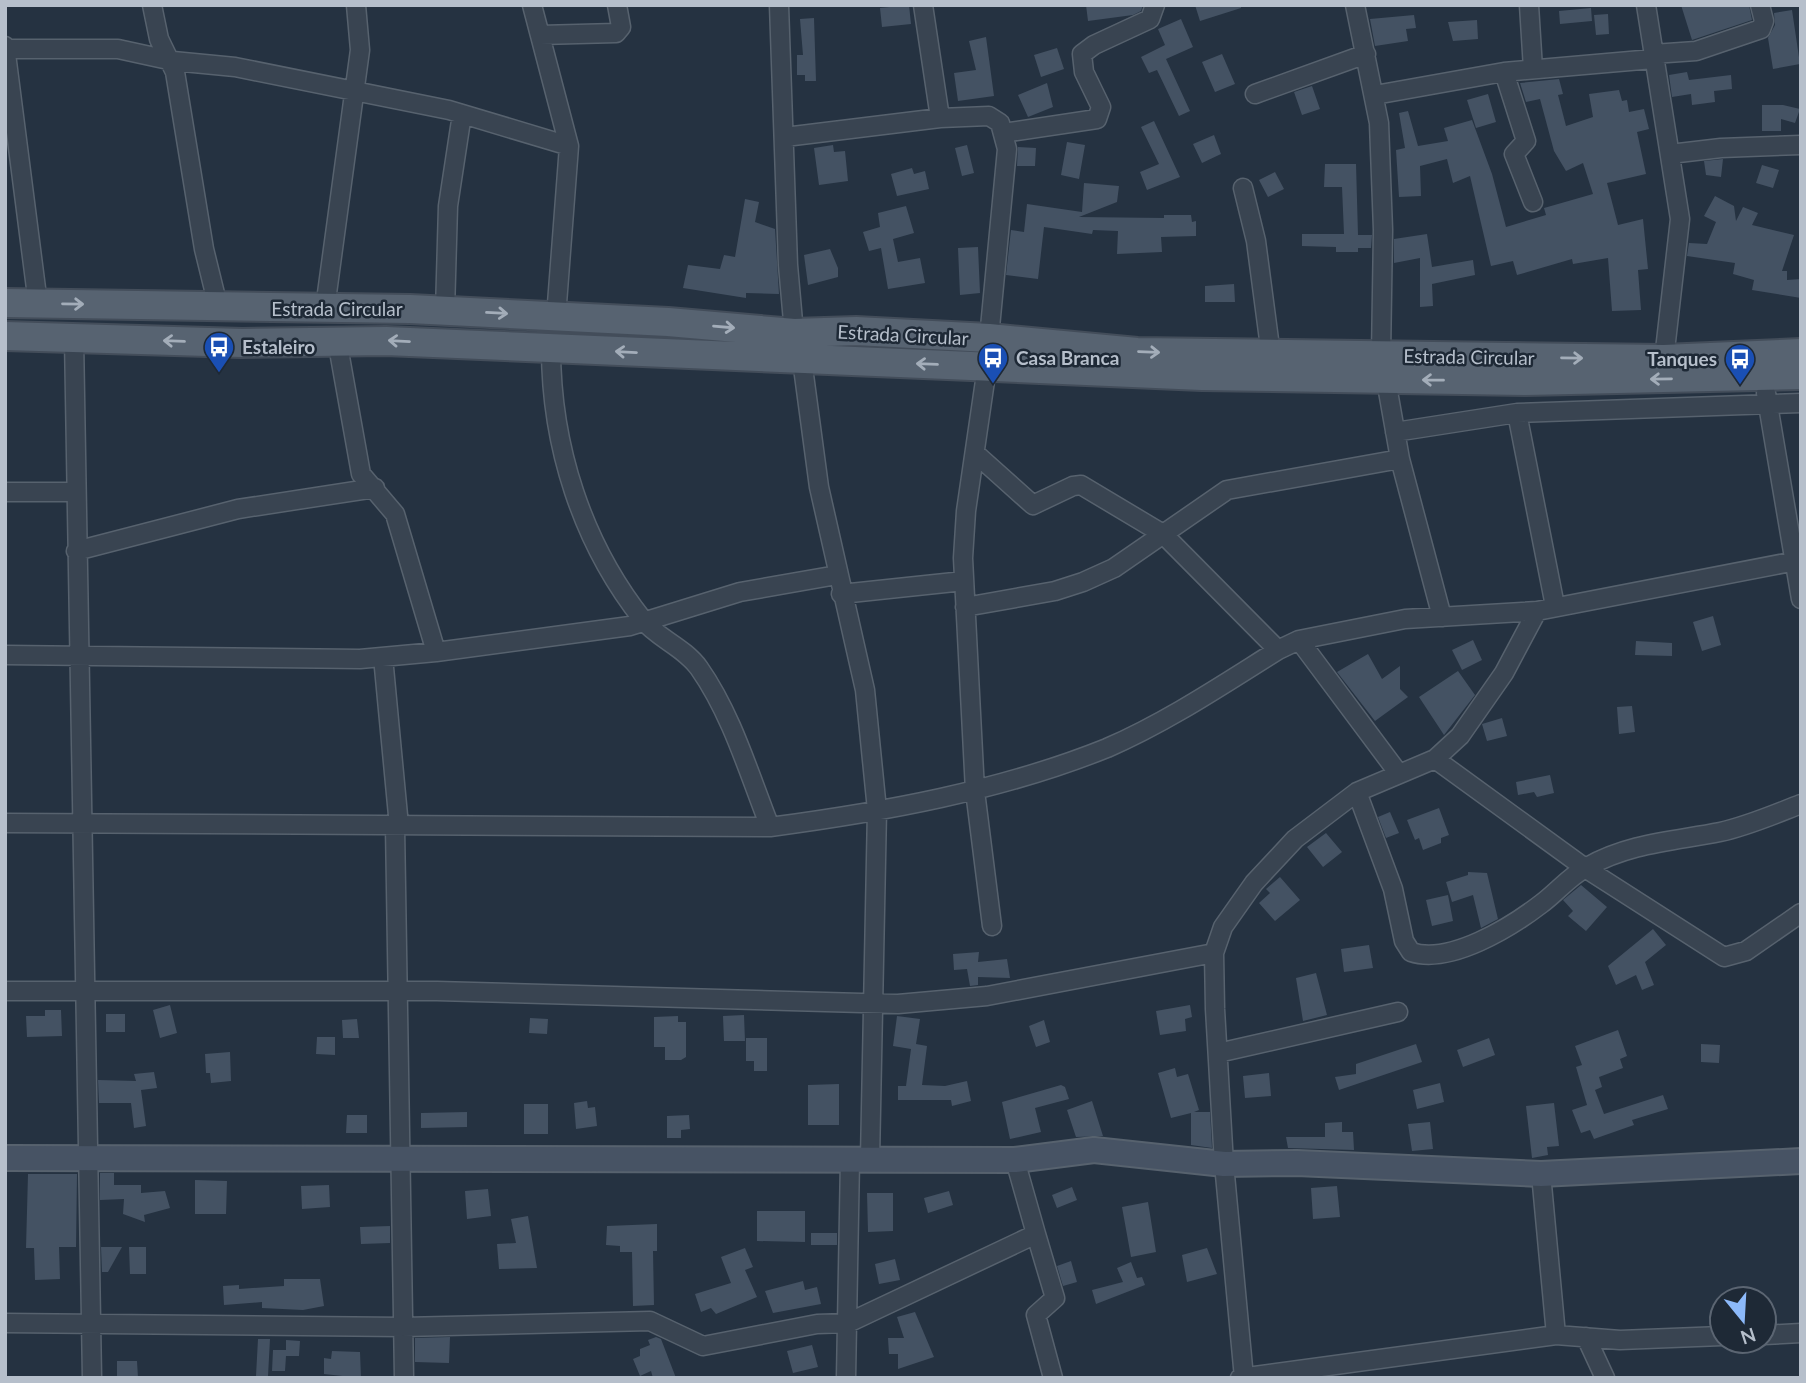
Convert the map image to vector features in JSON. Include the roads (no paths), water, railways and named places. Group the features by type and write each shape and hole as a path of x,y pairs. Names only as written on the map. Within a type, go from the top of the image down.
{"main road":[{"name":"Estrada Circular","path":"5,303 445,311 556,317 798,346 856,331 989,338 1137,352 1271,355 1384,368 1801,353"},
{"path":"5,336 243,343 337,340 551,348 798,346 987,367 1384,368 1525,382 1765,389 1801,375"}],"street":[{"path":"152,5 159,38 173,61 204,248 218,306"},
{"path":"325,308 360,50 356,5"},
{"path":"532,5 569,146 556,317"},
{"path":"540,35 616,33 621,27 617,5"},
{"path":"779,5 788,265 808,418 837,575 865,690 877,810 874,1001 860,1159 846,1378"},
{"path":"923,5 940,118"},
{"path":"1003,133 1097,119 1101,107 1084,72 1082,54 1094,45 1150,19 1155,5"},
{"path":"1355,5 1375,95 1383,230 1384,368 1401,459 1442,617"},
{"path":"1529,5 1532,69"},
{"path":"1646,5 1680,219 1664,359"},
{"path":"1375,95 1504,72 1696,51 1760,29 1764,22 1760,5"},
{"path":"38,304 5,48 118,50 173,61 235,67 462,114 569,146"},
{"path":"1255,94 1366,54"},
{"path":"1504,72 1526,141 1524,147 1514,151 1514,157 1533,202"},
{"path":"445,311 448,206 462,114"},
{"path":"785,136 940,118 989,116 1000,123 1007,149 989,338"},
{"path":"1670,155 1721,148 1801,145"},
{"path":"1244,188 1256,241 1271,355"},
{"path":"74,338 92,1378"},
{"path":"337,340 361,474 395,514 436,652"},
{"path":"551,348 556,409 574,498 590,536 645,623 672,641 696,664 717,696 770,827"},
{"path":"987,367 966,511 964,581 975,790 992,926"},
{"path":"1395,432 1517,413 1765,389 1801,403"},
{"path":"1765,389 1801,599"},
{"path":"1517,413 1555,606"},
{"path":"976,454 1033,505 1073,486 1082,485 1163,534 1278,650"},
{"path":"965,607 1055,591 1083,582 1114,568 1227,490 1401,459"},
{"path":"76,551 238,509 375,488"},
{"path":"5,492 76,492"},
{"path":"5,823 770,827 877,810 975,790 1107,747 1160,722 1298,640 1405,619 1537,611 1796,561"},
{"path":"5,655 383,657 436,652 645,623 740,592 837,575"},
{"path":"841,594 964,581"},
{"path":"1537,611 1504,673 1474,718 1435,759 1357,792 1295,839 1254,883 1223,927 1214,953 1218,1052 1224,1164 1242,1378 1556,1335 1620,1340 1708,1337"},
{"path":"1298,640 1399,774"},
{"path":"383,657 397,826 399,1159 404,1378"},
{"path":"1435,759 1585,868 1724,957 1746,951 1801,913"},
{"path":"1357,792 1393,889 1404,940 1411,952 1423,956 1436,955 1497,933 1540,905 1585,868 1637,845 1723,831 1801,804"},
{"path":"5,991 398,991 939,1003 1214,953"},
{"path":"1218,1052 1398,1013"},
{"path":"5,1158 1015,1160 1094,1150 1224,1164 1297,1163 1541,1174 1801,1161"},
{"path":"1015,1160 1054,1292 1052,1303 1039,1310 1037,1315 1053,1378"},
{"path":"1541,1174 1556,1335"},
{"path":"5,1323 403,1326 650,1321 703,1346 817,1324 848,1323 1036,1234"},
{"path":"1778,1334 1801,1333"},
{"path":"1587,1337 1605,1378"}],"place":[{"name":"Estaleiro","path":"219,374"},
{"name":"Casa Branca","path":"993,385"},
{"name":"Tanques","path":"1740,386"}]}
